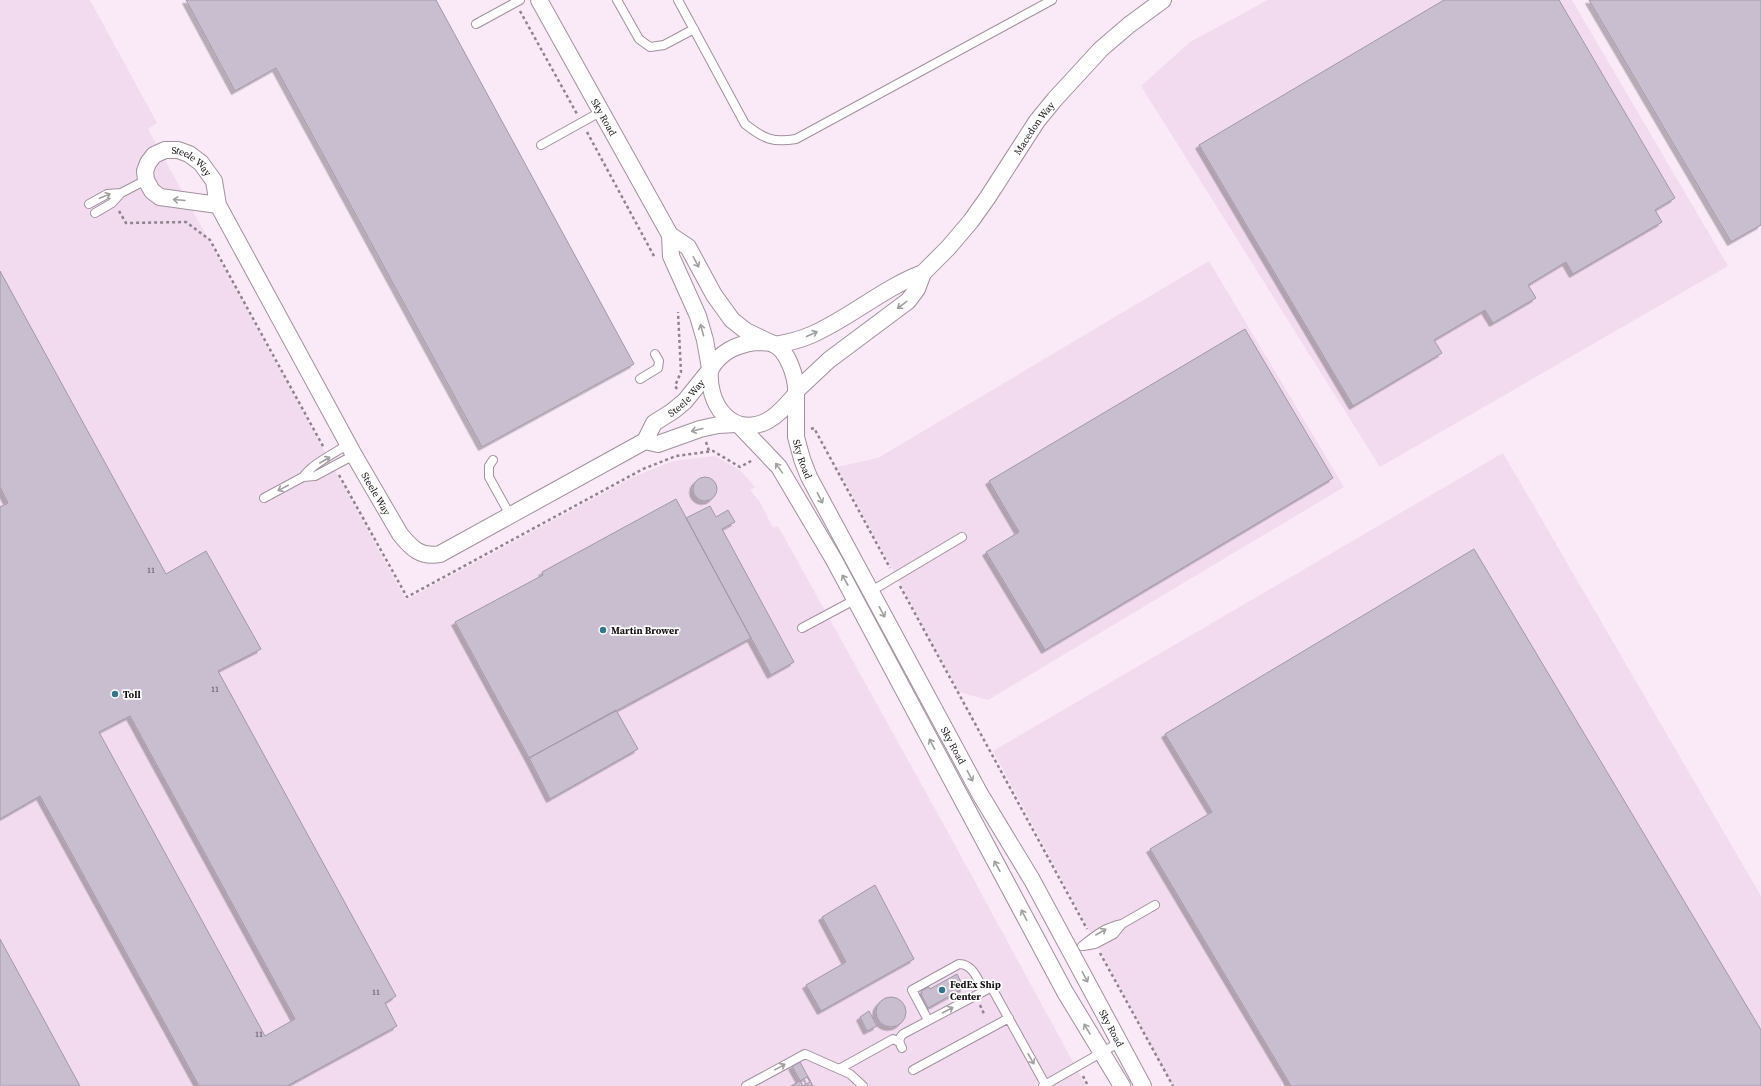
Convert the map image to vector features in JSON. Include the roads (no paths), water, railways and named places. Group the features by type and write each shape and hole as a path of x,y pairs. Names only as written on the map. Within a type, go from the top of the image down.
{"street":[{"name":"Sky Road","path":"539,0 670,235 671,256 698,316 705,340 710,369"},
{"name":"Macedon Way","path":"773,344 810,336 909,279 923,273 948,248 971,221 1037,121 1055,99 1101,49 1129,25 1163,0"},
{"name":"Steele Way","path":"146,180 145,171 148,163 154,155 165,150 178,150 189,154 201,163 214,181 218,205 351,449 400,534 409,545 420,553 432,555 440,554 645,441 654,423 673,411 684,401 710,369"},
{"path":"146,180 152,191 160,197 218,205"},
{"name":"Sky Road","path":"670,235 688,247 714,296 732,320 746,331 773,344"},
{"name":"Macedon Way","path":"796,392 829,360 908,301 917,289 923,273"},
{"path":"645,441 658,444 700,429 718,425 738,425 755,425 774,417 796,392 796,382 791,366 782,352 773,344 755,342 735,346 726,351 710,369 709,380 712,397 722,413 738,425"},
{"name":"Sky Road","path":"796,392 796,437 809,477 980,794 1029,876 1077,949 1120,1042 1143,1086"},
{"name":"Sky Road","path":"738,425 766,453 791,486 856,599 1065,992 1122,1086"}],"lane":[{"path":"618,0 639,40 650,47 664,45 694,29"},
{"path":"678,0 745,124 757,134 770,140 783,141 796,139 1052,0"},
{"path":"476,24 518,1"},
{"path":"542,145 602,111"},
{"path":"95,213 114,201 121,193 146,180"},
{"path":"89,204 107,194 121,193"},
{"path":"640,379 658,368 659,361 655,354"},
{"path":"303,477 309,468 330,457 351,449"},
{"path":"264,498 303,477 315,476 334,466 351,449"},
{"path":"493,460 489,466 489,477 510,515"},
{"path":"802,628 871,591 962,537"},
{"path":"1077,949 1093,941 1114,934 1122,924 1155,905"},
{"path":"928,1020 912,990 959,964 969,966 984,991"},
{"path":"839,1069 893,1039 900,1045 900,1038 903,1034 990,988 993,990 1009,1018 1044,1085 1120,1042"},
{"path":"913,1070 1009,1018"},
{"path":"746,1086 805,1054 850,1074 863,1086"}],"place":[{"name":"Martin Brower","path":"603,630"},
{"name":"Toll","path":"115,694"},
{"name":"FedEx Ship Center","path":"942,990"}]}
